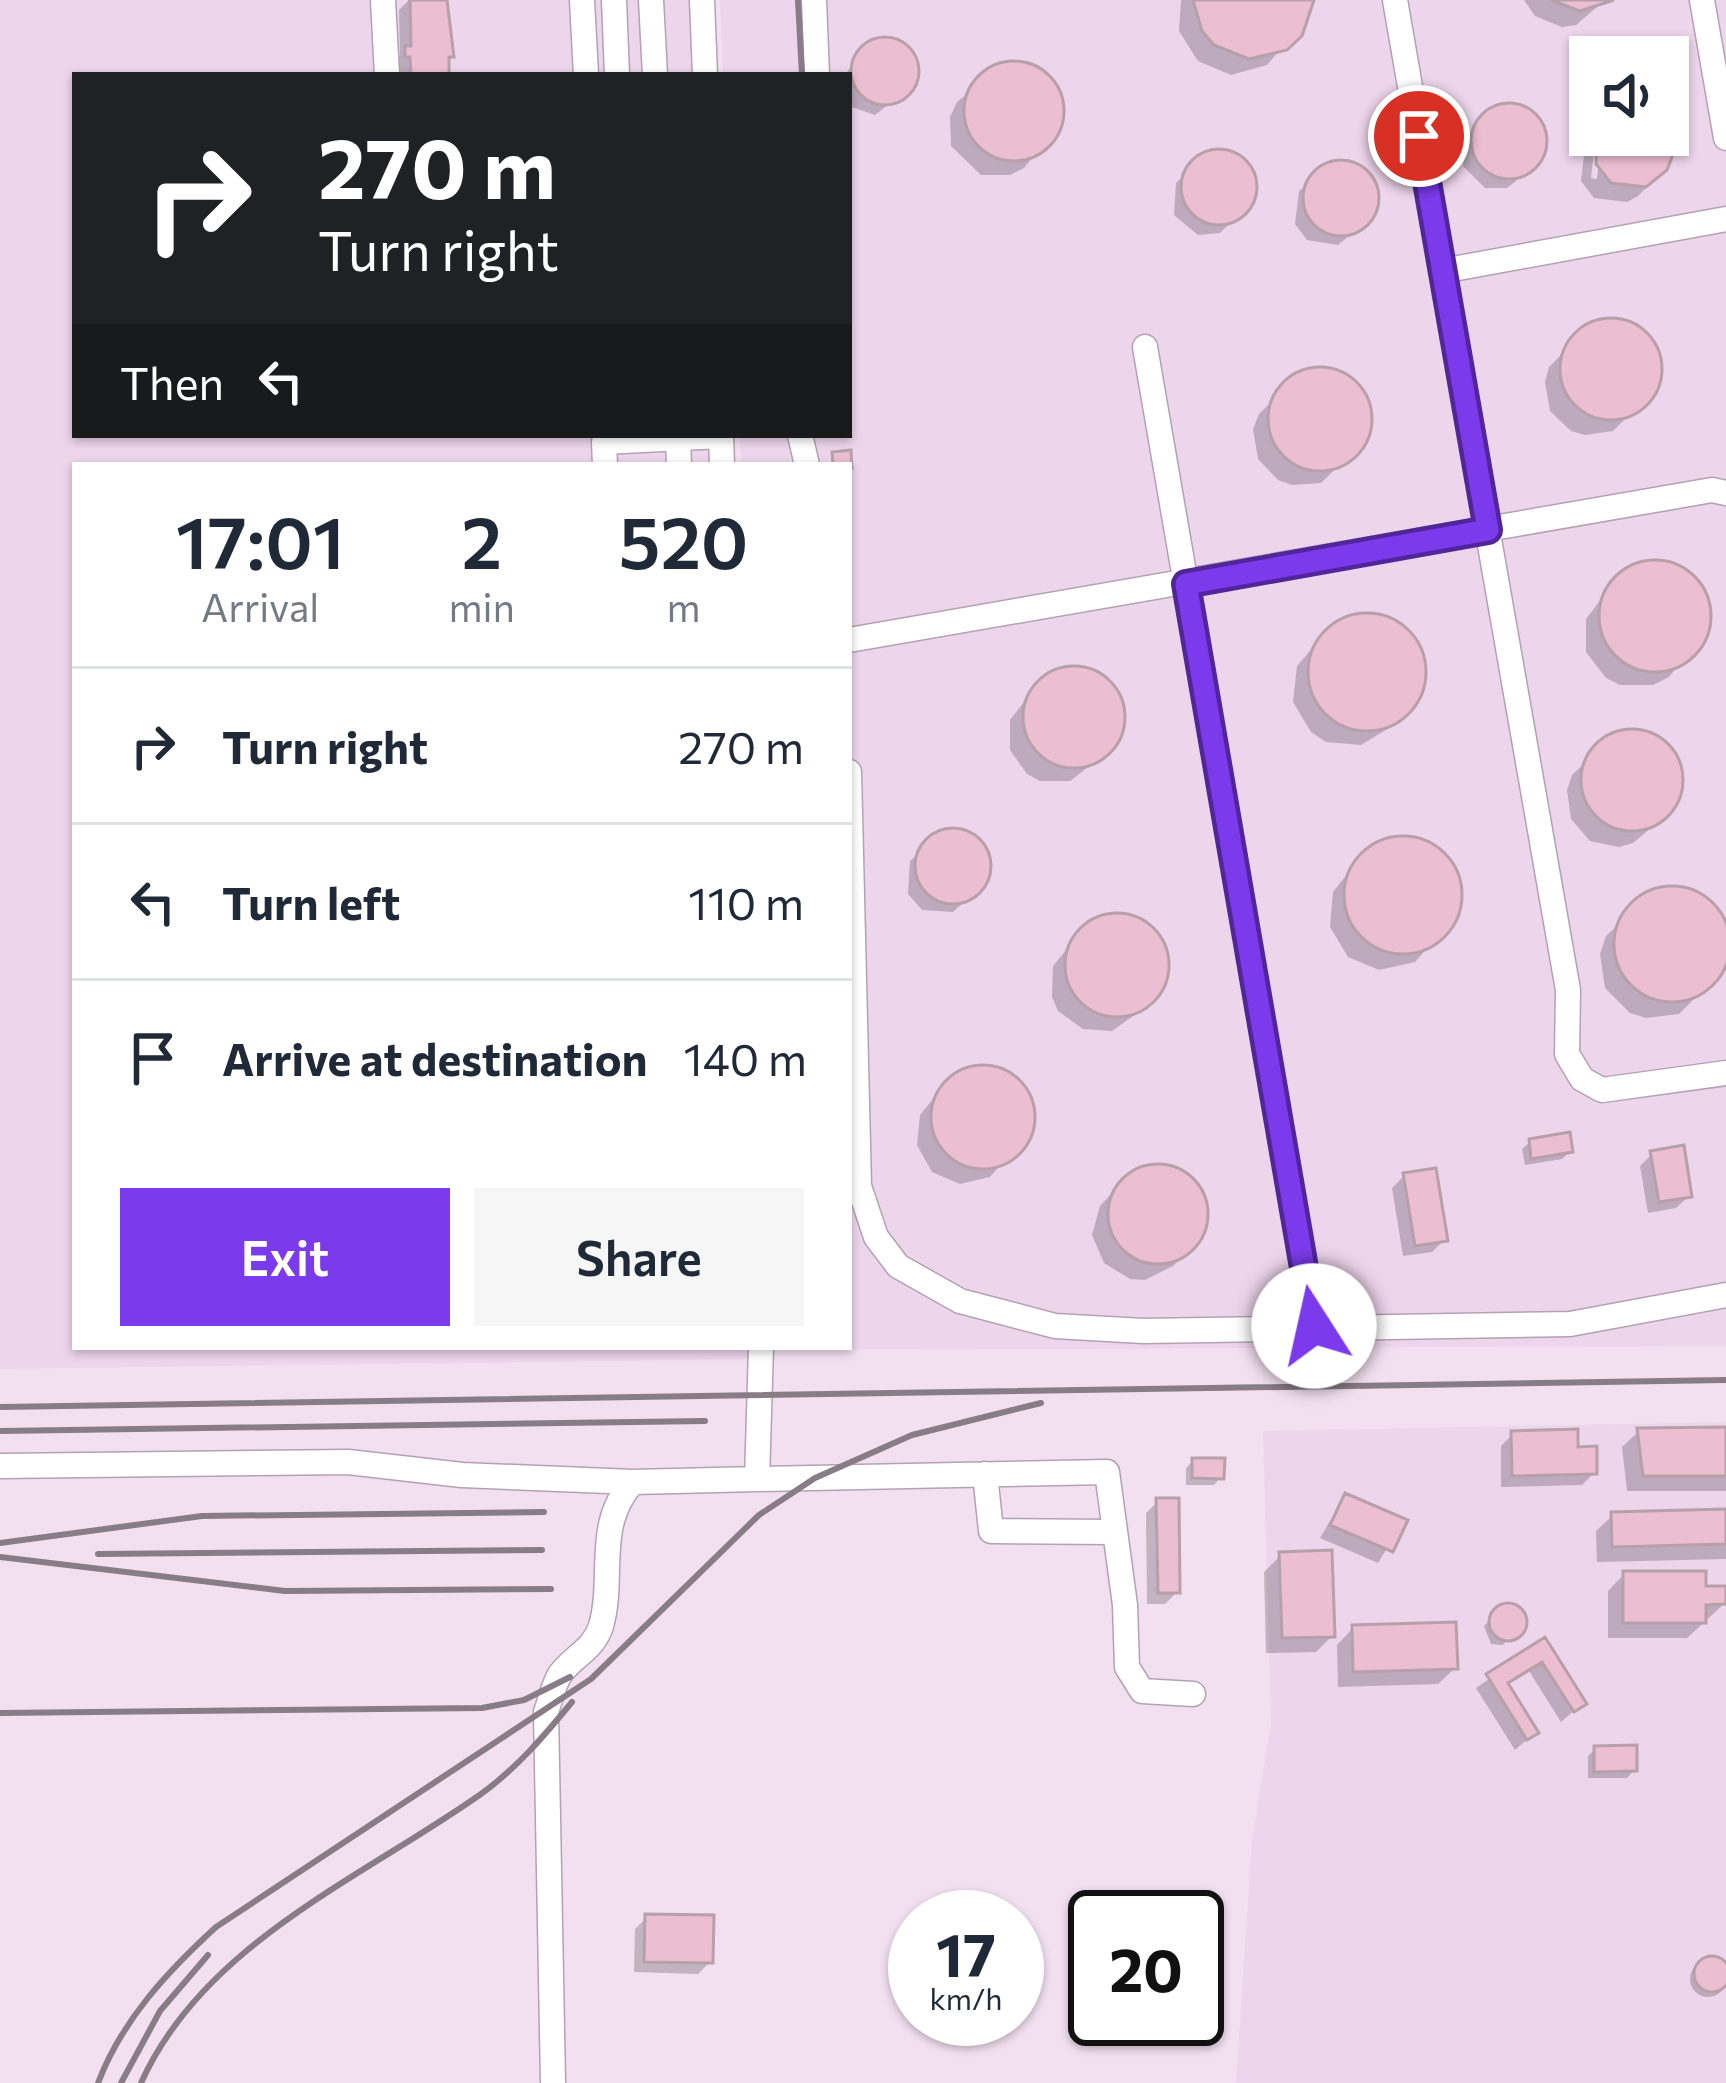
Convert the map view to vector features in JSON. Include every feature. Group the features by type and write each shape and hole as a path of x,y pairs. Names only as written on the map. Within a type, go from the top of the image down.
{"street":[{"path":"383,0 386,72"},
{"path":"582,0 586,72"},
{"path":"614,0 617,72"},
{"path":"651,0 655,72"},
{"path":"702,0 705,72"},
{"path":"814,0 817,72"},
{"path":"1395,0 1568,990 1567,1054 1582,1079 1602,1090 1726,1073"},
{"path":"1702,0 1726,138"},
{"path":"1442,271 1726,218"},
{"path":"1145,347 1314,1326"},
{"path":"604,448 641,438 674,438"},
{"path":"852,640 1712,490 1726,493"},
{"path":"852,885 860,1186 876,1237 898,1266 960,1301 1055,1326 1143,1331 1570,1324 1726,1295"},
{"path":"757,1479 761,1350"},
{"path":"0,1466 348,1462 462,1475 633,1482 1107,1472 1125,1605 1127,1667 1142,1691 1193,1694"},
{"path":"986,1474 991,1531 1112,1532"},
{"path":"553,2083 546,1712 561,1673 589,1650 602,1624 607,1534 619,1498 633,1482"}],"shaded area":[{"path":"0,0 693,0 696,72 72,72 72,438 712,438 713,462 72,462 72,1350 751,1350 751,1359 0,1369"},
{"path":"720,0 1726,0 1726,1346 852,1350 852,462 741,462 740,438 852,438 852,72 723,72"},
{"path":"1726,1422 1726,2083 1236,2083 1252,1840 1271,1723 1263,1431"}],"building":[{"path":"410,0 447,0 454,57 449,57 449,72 411,72 405,46 411,46"},
{"path":"1193,0 1314,0 1302,36 1287,50 1249,59 1214,45 1202,31"},
{"path":"1551,0 1614,0 1580,11"},
{"path":"872,39 898,39 917,58 917,84 898,103 872,103 853,84 853,58"},
{"path":"1014,61 1033,64 1050,75 1061,92 1061,130 1050,147 1033,158 1014,161 995,158 978,147 967,130 964,111 967,92 978,75 995,64"},
{"path":"1509,103 1536,114 1547,141 1536,168 1509,179 1482,168 1471,141 1482,114"},
{"path":"1219,149 1246,160 1257,187 1246,214 1219,225 1192,214 1181,187 1192,160"},
{"path":"1596,156 1672,157 1667,170 1646,187 1611,183 1596,164"},
{"path":"1341,160 1368,171 1379,198 1368,225 1341,236 1314,225 1303,198 1314,171"},
{"path":"1611,318 1631,322 1647,333 1658,349 1662,369 1658,389 1647,405 1631,416 1611,420 1591,416 1575,405 1564,389 1560,369 1564,349 1575,333 1591,322"},
{"path":"1320,367 1340,371 1357,382 1368,399 1372,419 1368,439 1357,456 1340,467 1320,471 1300,467 1283,456 1272,439 1268,419 1272,399 1283,382 1300,371"},
{"path":"851,450 852,462 833,462 832,452"},
{"path":"1655,560 1676,565 1694,577 1706,595 1711,616 1706,637 1694,655 1676,667 1655,672 1634,667 1616,655 1604,637 1599,616 1604,595 1616,577 1634,565"},
{"path":"1367,613 1390,617 1409,630 1422,649 1426,672 1422,695 1409,714 1390,727 1367,731 1344,727 1325,714 1312,695 1308,672 1312,649 1325,630 1344,617"},
{"path":"1074,666 1093,670 1110,681 1121,698 1125,717 1121,736 1110,753 1093,764 1074,768 1055,764 1038,753 1027,736 1023,717 1027,698 1038,681 1055,670"},
{"path":"1632,729 1652,733 1668,744 1679,760 1683,780 1679,800 1668,816 1652,827 1632,831 1612,827 1596,816 1585,800 1581,780 1585,760 1596,744 1612,733"},
{"path":"953,828 980,839 991,866 980,893 953,904 926,893 915,866 926,839"},
{"path":"1403,836 1426,840 1445,853 1458,872 1462,895 1458,918 1445,937 1426,950 1403,954 1380,950 1361,937 1348,918 1344,895 1348,872 1361,853 1380,840"},
{"path":"1672,886 1694,890 1713,903 1726,922 1726,966 1713,985 1694,998 1672,1002 1650,998 1631,985 1618,966 1614,944 1618,922 1631,903 1650,890"},
{"path":"1117,913 1137,917 1154,928 1165,945 1169,965 1165,985 1154,1002 1137,1013 1117,1017 1097,1013 1080,1002 1069,985 1065,965 1069,945 1080,928 1097,917"},
{"path":"983,1065 1003,1069 1020,1080 1031,1097 1035,1117 1031,1137 1020,1154 1003,1165 983,1169 963,1165 946,1154 935,1137 931,1117 935,1097 946,1080 963,1069"},
{"path":"1570,1132 1573,1152 1531,1159 1529,1139"},
{"path":"1684,1145 1692,1197 1659,1202 1650,1151"},
{"path":"1158,1164 1186,1172 1200,1186 1208,1214 1200,1242 1186,1256 1158,1264 1130,1256 1116,1242 1108,1214 1116,1186 1130,1172"},
{"path":"1436,1168 1448,1241 1415,1246 1403,1173"},
{"path":"1726,1427 1726,1476 1643,1476 1637,1428"},
{"path":"1578,1429 1578,1447 1597,1446 1597,1474 1512,1476 1511,1431"},
{"path":"1192,1458 1225,1458 1224,1479 1192,1478"},
{"path":"1345,1493 1408,1520 1393,1552 1330,1525"},
{"path":"1156,1498 1179,1498 1180,1593 1158,1593"},
{"path":"1726,1509 1726,1544 1612,1547 1611,1512"},
{"path":"1332,1550 1335,1637 1282,1638 1279,1552"},
{"path":"1623,1571 1706,1571 1706,1586 1726,1586 1726,1604 1706,1605 1706,1623 1623,1623"},
{"path":"1508,1603 1521,1609 1527,1622 1521,1635 1508,1641 1495,1635 1489,1622 1495,1609"},
{"path":"1456,1622 1458,1669 1353,1672 1352,1625"},
{"path":"1545,1637 1587,1704 1574,1712 1542,1662 1508,1683 1539,1733 1527,1740 1486,1674"},
{"path":"1637,1745 1637,1771 1594,1772 1594,1746"},
{"path":"645,1914 714,1915 713,1963 644,1962"},
{"path":"1712,1956 1724,1962 1724,1986 1712,1992 1700,1986 1694,1974 1700,1962"}],"railway":[{"path":"798,0 802,72"},
{"path":"0,1407 1726,1380"},
{"path":"98,2083 120,2038 148,1998 216,1927 591,1679 759,1515 815,1478 912,1435 1041,1403"},
{"path":"0,1431 705,1421"},
{"path":"0,1543 202,1516 544,1512"},
{"path":"98,1554 542,1550"},
{"path":"0,1557 285,1591 551,1589"},
{"path":"0,1713 482,1708 524,1700 570,1677"},
{"path":"141,2083 169,2034 245,1952 338,1885 481,1794 518,1762 572,1702"},
{"path":"121,2083 160,2011 208,1955"}],"route":[{"path":"1314,1326 1186,584 1488,530 1419,136"}]}
